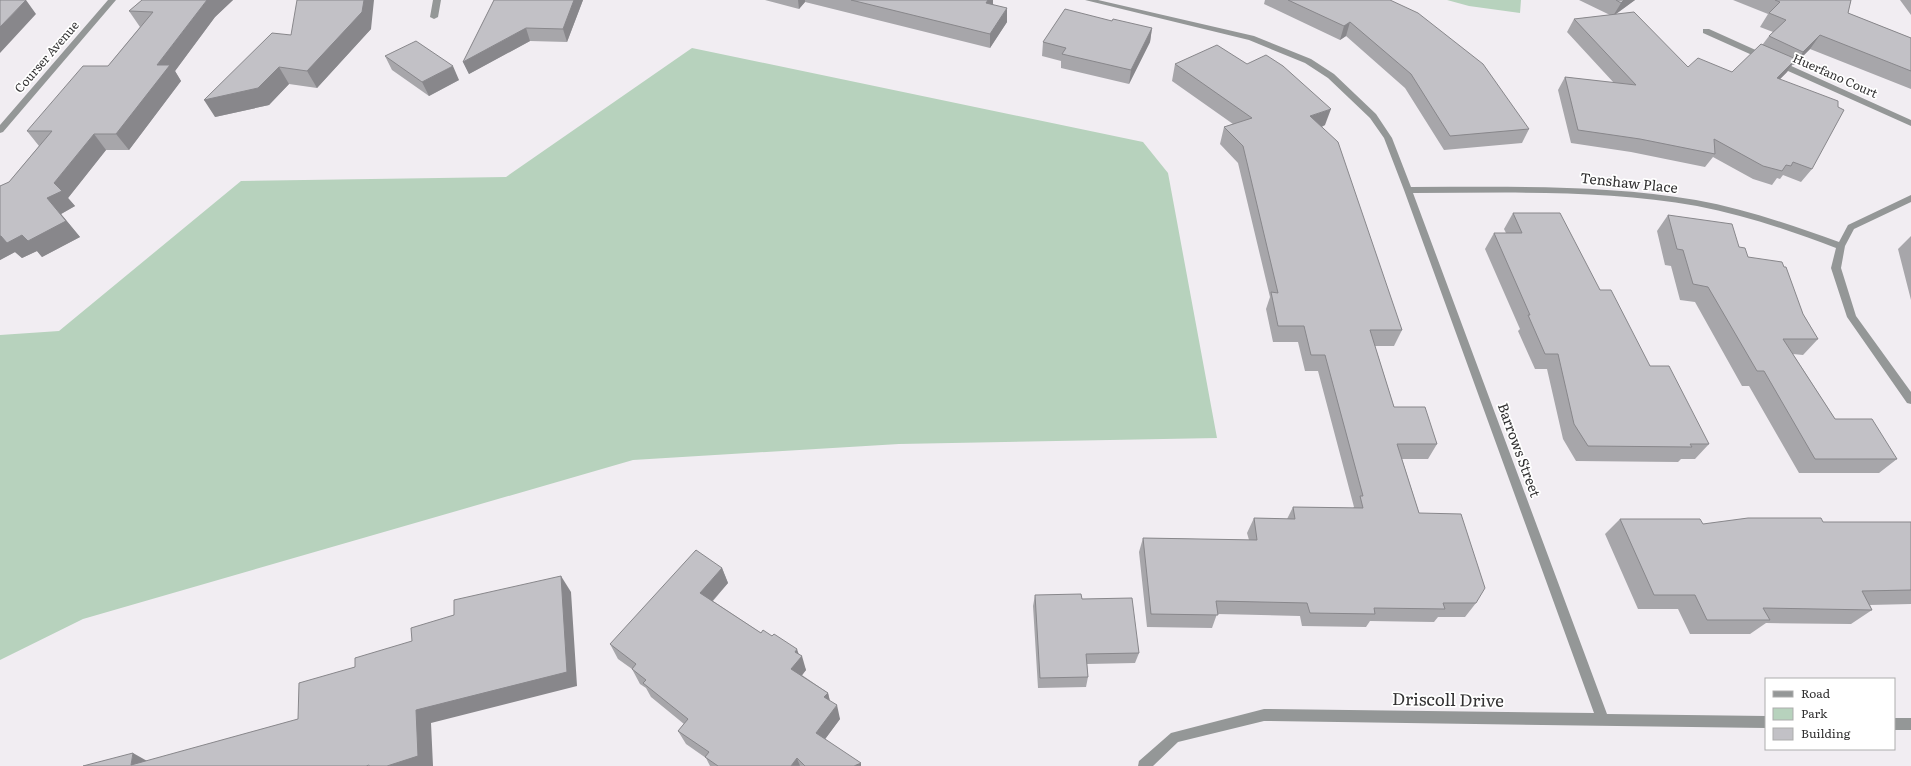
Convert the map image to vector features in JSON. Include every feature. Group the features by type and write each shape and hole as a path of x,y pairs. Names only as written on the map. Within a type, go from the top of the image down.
{"street":[{"name":"Courser Avenue","path":"0,130 112,0"},
{"path":"434,17 437,0"},
{"path":"1089,0 1251,38 1308,60 1331,76 1373,116 1388,138 1408,190"},
{"name":"Huerfano Court","path":"1706,31 1911,123"},
{"name":"Tenshaw Place","path":"1408,190 1595,191 1696,203 1777,223 1841,246"},
{"name":"Barrows Street","path":"1408,190 1603,720"},
{"path":"1911,198 1851,227 1841,246 1836,268 1852,317 1911,400"},
{"name":"Driscoll Drive","path":"1144,766 1176,737 1264,714 1765,722"},
{"path":"1895,724 1911,724"}],"green space":[{"path":"1447,0 1521,0 1520,13 1469,6"},
{"path":"692,48 1143,142 1168,173 1217,438 899,444 633,460 83,619 0,660 0,335 59,331 241,181 506,177"}],"building":[{"path":"0,0 26,0 0,27"},
{"path":"142,0 207,0 157,65 170,65 116,134 94,134 54,183 62,191 47,198 66,221 28,241 22,235 7,243 0,236 0,186 9,182 52,131 27,131 83,66 108,66 153,12 129,11"},
{"path":"297,0 364,0 362,12 307,71 279,67 258,88 204,100 272,33 291,35"},
{"path":"494,0 574,0 563,29 526,28 463,62"},
{"path":"851,0 988,0 986,3 1007,8 990,34"},
{"path":"1288,0 1390,0 1418,13 1483,64 1529,129 1450,136 1411,74 1350,22 1344,26"},
{"path":"1616,0 1624,0 1621,3"},
{"path":"1775,0 1851,0 1848,13 1911,38 1911,71 1820,35 1803,52 1769,36 1786,20 1769,13 1780,2"},
{"path":"1065,9 1112,21 1113,19 1152,28 1131,70 1062,54 1066,48 1043,42"},
{"path":"1634,12 1688,67 1698,58 1732,72 1761,44 1796,59 1777,78 1838,101 1838,107 1844,110 1812,169 1793,162 1791,166 1786,165 1782,171 1763,166 1714,139 1715,154 1640,139 1578,130 1565,77 1636,85 1574,19"},
{"path":"416,41 453,66 422,82 385,56"},
{"path":"1217,45 1247,64 1266,55 1283,66 1331,109 1310,116 1338,142 1402,330 1370,330 1394,407 1425,407 1437,444 1397,444 1419,513 1461,514 1485,588 1476,603 1443,603 1445,609 1374,608 1375,614 1310,613 1307,603 1216,601 1218,615 1151,614 1143,538 1257,540 1254,518 1295,519 1293,507 1363,508 1360,496 1363,496 1325,355 1311,355 1304,326 1278,326 1271,292 1278,293 1243,146 1224,127 1252,118 1175,64"},
{"path":"1513,213 1560,213 1600,290 1611,290 1650,366 1669,366 1709,444 1690,444 1692,447 1588,446 1574,424 1558,354 1545,354 1528,315 1530,315 1494,233 1522,233"},
{"path":"1668,215 1732,224 1739,247 1745,248 1748,257 1782,262 1784,267 1786,267 1803,314 1818,339 1783,339 1835,419 1872,419 1897,459 1815,459 1764,371 1757,371 1708,287 1693,284 1683,250 1677,249"},
{"path":"1748,518 1821,518 1823,522 1911,522 1911,590 1862,591 1872,610 1763,608 1770,620 1707,620 1695,595 1654,595 1620,519 1700,519 1703,524"},
{"path":"696,550 722,568 700,593 761,633 763,630 772,636 774,634 797,649 795,652 802,656 791,669 828,693 824,697 837,705 816,733 861,763 854,766 805,766 797,758 791,766 718,766 705,757 709,752 678,731 688,719 643,683 646,680 632,669 636,664 610,644"},
{"path":"561,576 567,672 416,710 418,756 387,766 83,766 133,753 131,765 298,719 299,683 355,667 355,658 412,641 411,628 454,615 454,600"},
{"path":"1081,594 1082,599 1132,598 1139,653 1086,654 1088,677 1040,678 1035,595"}]}
